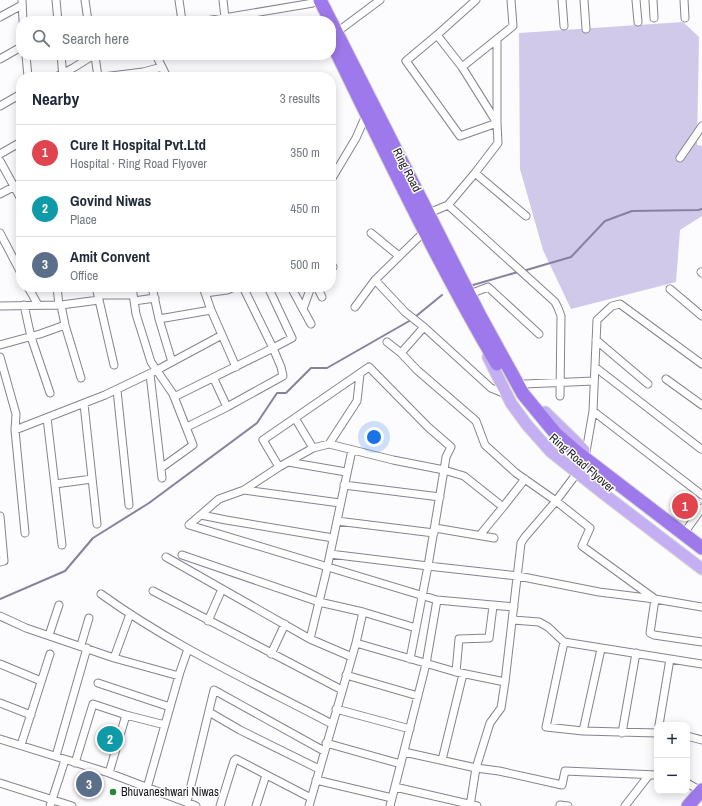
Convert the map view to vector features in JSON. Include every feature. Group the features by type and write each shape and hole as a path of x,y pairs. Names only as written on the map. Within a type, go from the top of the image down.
{"highway":[{"path":"316,1 320,16"},
{"name":"Ring Road","path":"316,1 324,16"},
{"name":"Ring Road","path":"336,40 429,213 470,294 491,343"},
{"name":"Ring Road","path":"336,41 367,113 425,231 472,321 491,343"},
{"name":"Ring Road Flyover","path":"491,343 523,394 556,434 584,458 702,548"},
{"name":"Ring Road Flyover","path":"491,343 525,410 556,443 602,482 702,558"},
{"path":"688,806 702,793"},
{"path":"695,806 702,793"}],"main road":[{"path":"702,541 586,452 537,405 502,345 491,343 488,358 506,394 532,430 552,452 702,569"}],"street":[{"path":"56,0 58,16"},
{"path":"85,0 87,16"},
{"path":"179,0 181,16"},
{"path":"223,0 225,16"},
{"path":"476,0 406,61 460,136 497,123"},
{"path":"462,67 513,26 511,0"},
{"path":"562,0 564,26"},
{"path":"584,0 586,29"},
{"path":"636,0 638,22"},
{"path":"653,0 654,18"},
{"path":"684,0 685,18"},
{"path":"236,16 316,1"},
{"path":"336,34 376,1"},
{"path":"0,17 22,3 23,16"},
{"path":"436,35 462,67 497,123"},
{"path":"429,213 448,205 498,143 497,39"},
{"path":"0,58 16,50"},
{"path":"26,60 28,72"},
{"path":"60,72 61,60"},
{"path":"66,72 86,60"},
{"path":"95,60 97,72"},
{"path":"158,60 164,72"},
{"path":"149,72 162,67"},
{"path":"0,106 16,97"},
{"path":"336,172 356,138 367,113"},
{"path":"680,158 702,126"},
{"path":"0,154 16,145"},
{"path":"0,161 16,189"},
{"path":"475,173 526,216"},
{"path":"0,194 14,186"},
{"path":"448,205 555,302 561,316 560,396"},
{"path":"355,307 375,280 425,231"},
{"path":"0,233 16,263"},
{"path":"372,234 399,256"},
{"path":"375,280 410,316 491,388 506,394"},
{"path":"470,294 488,287 539,334"},
{"path":"670,289 702,316"},
{"path":"31,292 38,305"},
{"path":"58,292 65,325 81,378"},
{"path":"97,292 114,365"},
{"path":"153,292 159,319 172,362"},
{"path":"205,292 236,367"},
{"path":"186,427 227,407 283,376 273,348 245,292"},
{"path":"174,398 292,338 270,292"},
{"path":"294,292 311,324"},
{"path":"303,309 309,292"},
{"path":"320,292 322,297"},
{"path":"133,294 136,314 151,362 174,398 193,445 161,468"},
{"path":"0,306 60,305 98,298 133,294 155,298"},
{"path":"586,452 593,411 597,320 612,306 620,304 702,364"},
{"path":"24,305 31,337 50,393"},
{"path":"159,319 211,310"},
{"path":"0,345 31,337 65,325"},
{"path":"401,353 424,327"},
{"path":"15,430 84,404 116,390 150,374 222,335"},
{"path":"596,340 648,384"},
{"path":"387,342 476,421 485,445 516,473 556,500 590,528 582,546 655,599"},
{"path":"0,357 16,414 15,430 25,533"},
{"path":"279,467 263,440 369,367 428,427 451,447 446,457 423,596 410,659"},
{"path":"595,367 702,449"},
{"path":"150,374 162,478"},
{"path":"329,444 357,401 360,374"},
{"path":"214,379 227,407"},
{"path":"666,379 702,405"},
{"path":"524,384 594,381"},
{"path":"116,390 129,506"},
{"path":"84,404 97,524"},
{"path":"593,411 702,495"},
{"path":"47,418 62,544"},
{"path":"295,418 313,448"},
{"path":"503,507 464,476 444,470 393,460 329,444 313,448 279,467 244,490 219,499 189,524 327,568 438,600 514,607"},
{"path":"310,639 352,450"},
{"path":"288,462 346,472"},
{"path":"395,787 473,805 476,768 490,723 501,708 513,620 521,543 577,473"},
{"path":"55,484 92,479"},
{"path":"480,535 525,479"},
{"path":"344,484 440,497"},
{"path":"244,490 340,503"},
{"path":"687,529 702,508"},
{"path":"201,515 333,538"},
{"path":"0,516 4,561 0,562"},
{"path":"337,521 434,530 494,538"},
{"path":"182,554 319,602 363,612 416,628"},
{"path":"330,554 518,576 599,592 702,607"},
{"path":"166,557 310,639 352,657"},
{"path":"208,621 222,589"},
{"path":"153,591 342,690"},
{"path":"101,594 130,614 188,649 332,724"},
{"path":"655,599 650,634 702,642"},
{"path":"390,806 426,664 438,600"},
{"path":"49,635 59,605"},
{"path":"442,760 459,673 459,639 489,638 493,606"},
{"path":"308,806 356,643 363,612"},
{"path":"114,658 130,614"},
{"path":"0,616 26,628 84,646 114,658 179,676"},
{"path":"56,756 84,646 89,618"},
{"path":"513,620 539,622 548,627 564,642 702,664"},
{"path":"271,654 285,624"},
{"path":"564,642 546,727 583,731 654,733"},
{"path":"356,643 459,673 505,682"},
{"path":"147,788 188,649"},
{"path":"583,731 601,649"},
{"path":"622,733 636,653"},
{"path":"21,745 50,654"},
{"path":"660,722 670,659"},
{"path":"0,664 41,682"},
{"path":"346,675 418,696"},
{"path":"98,683 170,707"},
{"path":"187,802 214,690 324,751"},
{"path":"0,703 31,715"},
{"path":"75,763 93,704 126,715 165,725"},
{"path":"336,709 410,729"},
{"path":"209,712 240,730 319,769"},
{"path":"109,773 126,715"},
{"path":"690,737 702,740"},
{"path":"0,739 109,773 196,806"},
{"path":"326,743 401,764"},
{"path":"404,752 562,785 565,771 654,775"},
{"path":"51,803 65,760"},
{"path":"220,806 234,761 236,760 311,798"},
{"path":"256,806 266,775"},
{"path":"625,806 649,775"},
{"path":"316,780 392,798"},
{"path":"0,785 51,803 72,806"},
{"path":"690,785 702,793"},
{"path":"560,806 568,806"}],"shaded area":[{"path":"683,22 699,37 697,145 702,146 702,216 680,230 676,282 571,309 543,250 520,169 519,33"}],"waterway":[{"path":"523,271 571,257 605,221 632,211 702,209"},
{"path":"473,285 518,272"},
{"path":"415,317 442,295"},
{"path":"0,599 65,571 93,538 149,503 257,423 277,393 286,393 311,368 327,368 411,320"}],"place":[{"name":"Cure It Hospital Pvt.Ltd","path":"685,506"},
{"name":"Govind Niwas","path":"110,739"},
{"name":"Amit Convent","path":"89,784"},
{"name":"Bhuvaneshwari Niwas","path":"113,792"}]}
